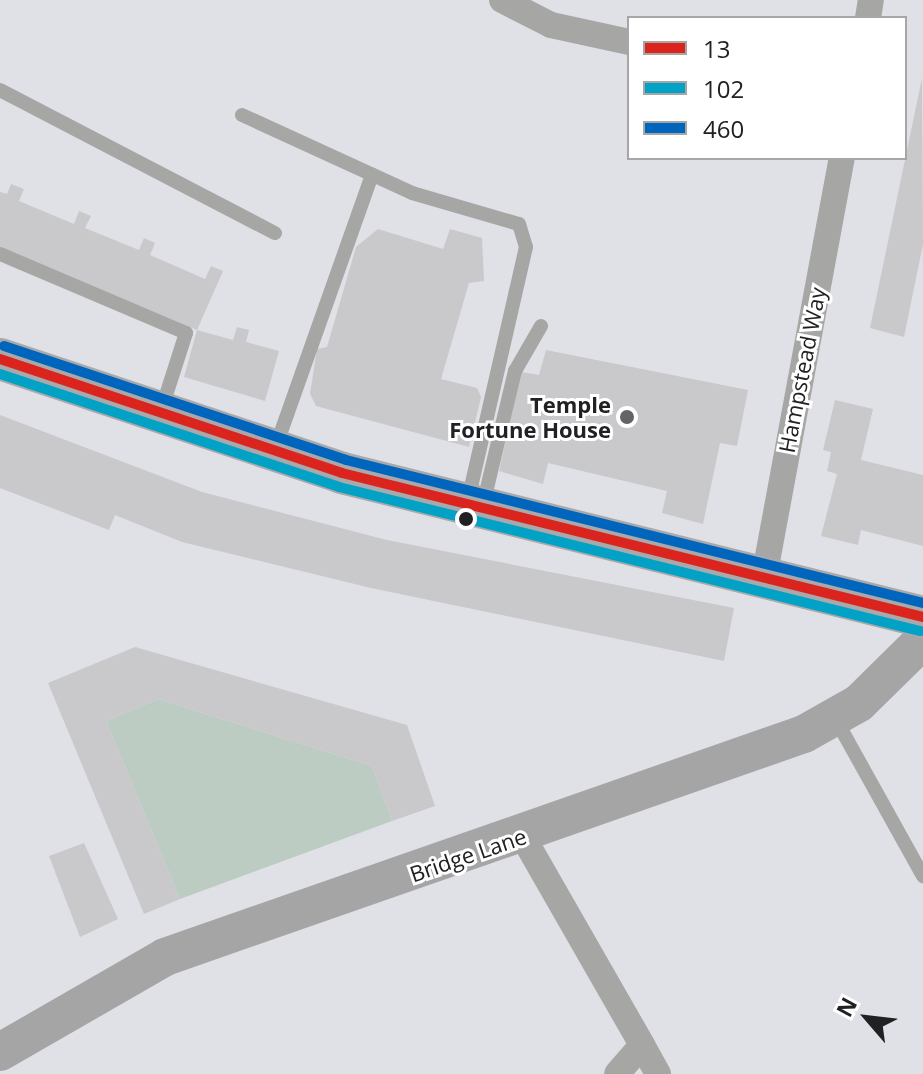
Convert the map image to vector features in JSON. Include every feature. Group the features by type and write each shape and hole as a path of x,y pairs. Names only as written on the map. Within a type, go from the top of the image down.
{"main road":[{"path":"0,359 275,451 474,507 763,583 923,617"}],"street":[{"path":"502,0 551,25 627,42"},
{"name":"Hampstead Way","path":"763,583 842,160"},
{"name":"Bridge Lane","path":"0,1052 165,957 523,837 835,717 900,670 923,640"},
{"path":"523,837 658,1074"},
{"path":"617,1074 642,1045"}],"lane":[{"path":"0,90 275,233"},
{"path":"242,115 372,175 519,224 526,247 474,507"},
{"path":"275,451 372,175"},
{"path":"0,254 186,333 160,413"},
{"path":"474,507 515,371 541,326"},
{"path":"835,717 923,876"}],"shaded area":[{"path":"158,699 372,766 392,821 180,899 106,721"}],"building":[{"path":"922,78 923,244 904,337 870,328"},
{"path":"11,184 24,189 19,201 74,224 79,211 91,216 85,228 139,250 144,238 155,243 150,255 205,279 211,266 223,271 197,330 0,247 0,192 7,194"},
{"path":"378,229 443,249 450,229 482,238 484,281 469,283 441,379 477,388 481,397 469,447 316,406 310,394 317,349 327,347 356,247"},
{"path":"237,327 249,330 246,342 279,351 265,401 184,377 197,330 233,340"},
{"name":"Temple Fortune House","path":"546,350 748,390 737,446 720,443 703,524 662,513 667,491 548,463 543,484 499,471 521,372 539,375"},
{"path":"835,400 873,409 861,460 923,475 923,546 861,530 858,545 821,536 837,474 827,471 831,452 823,450"},
{"path":"0,415 202,492 387,540 734,608 724,661 371,588 182,542 115,515 109,530 0,488"},
{"path":"135,647 407,725 435,806 392,821 372,766 158,699 106,721 180,899 144,914 48,683"},
{"path":"84,843 118,919 80,937 49,856"}],"transit line":[{"name":"460","path":"4,346 346,460 923,603"},
{"name":"13","path":"0,359 342,473 923,617"},
{"name":"102","path":"0,374 339,487 920,631"}],"place":[{"name":"Temple Fortune House","path":"627,417"}]}
